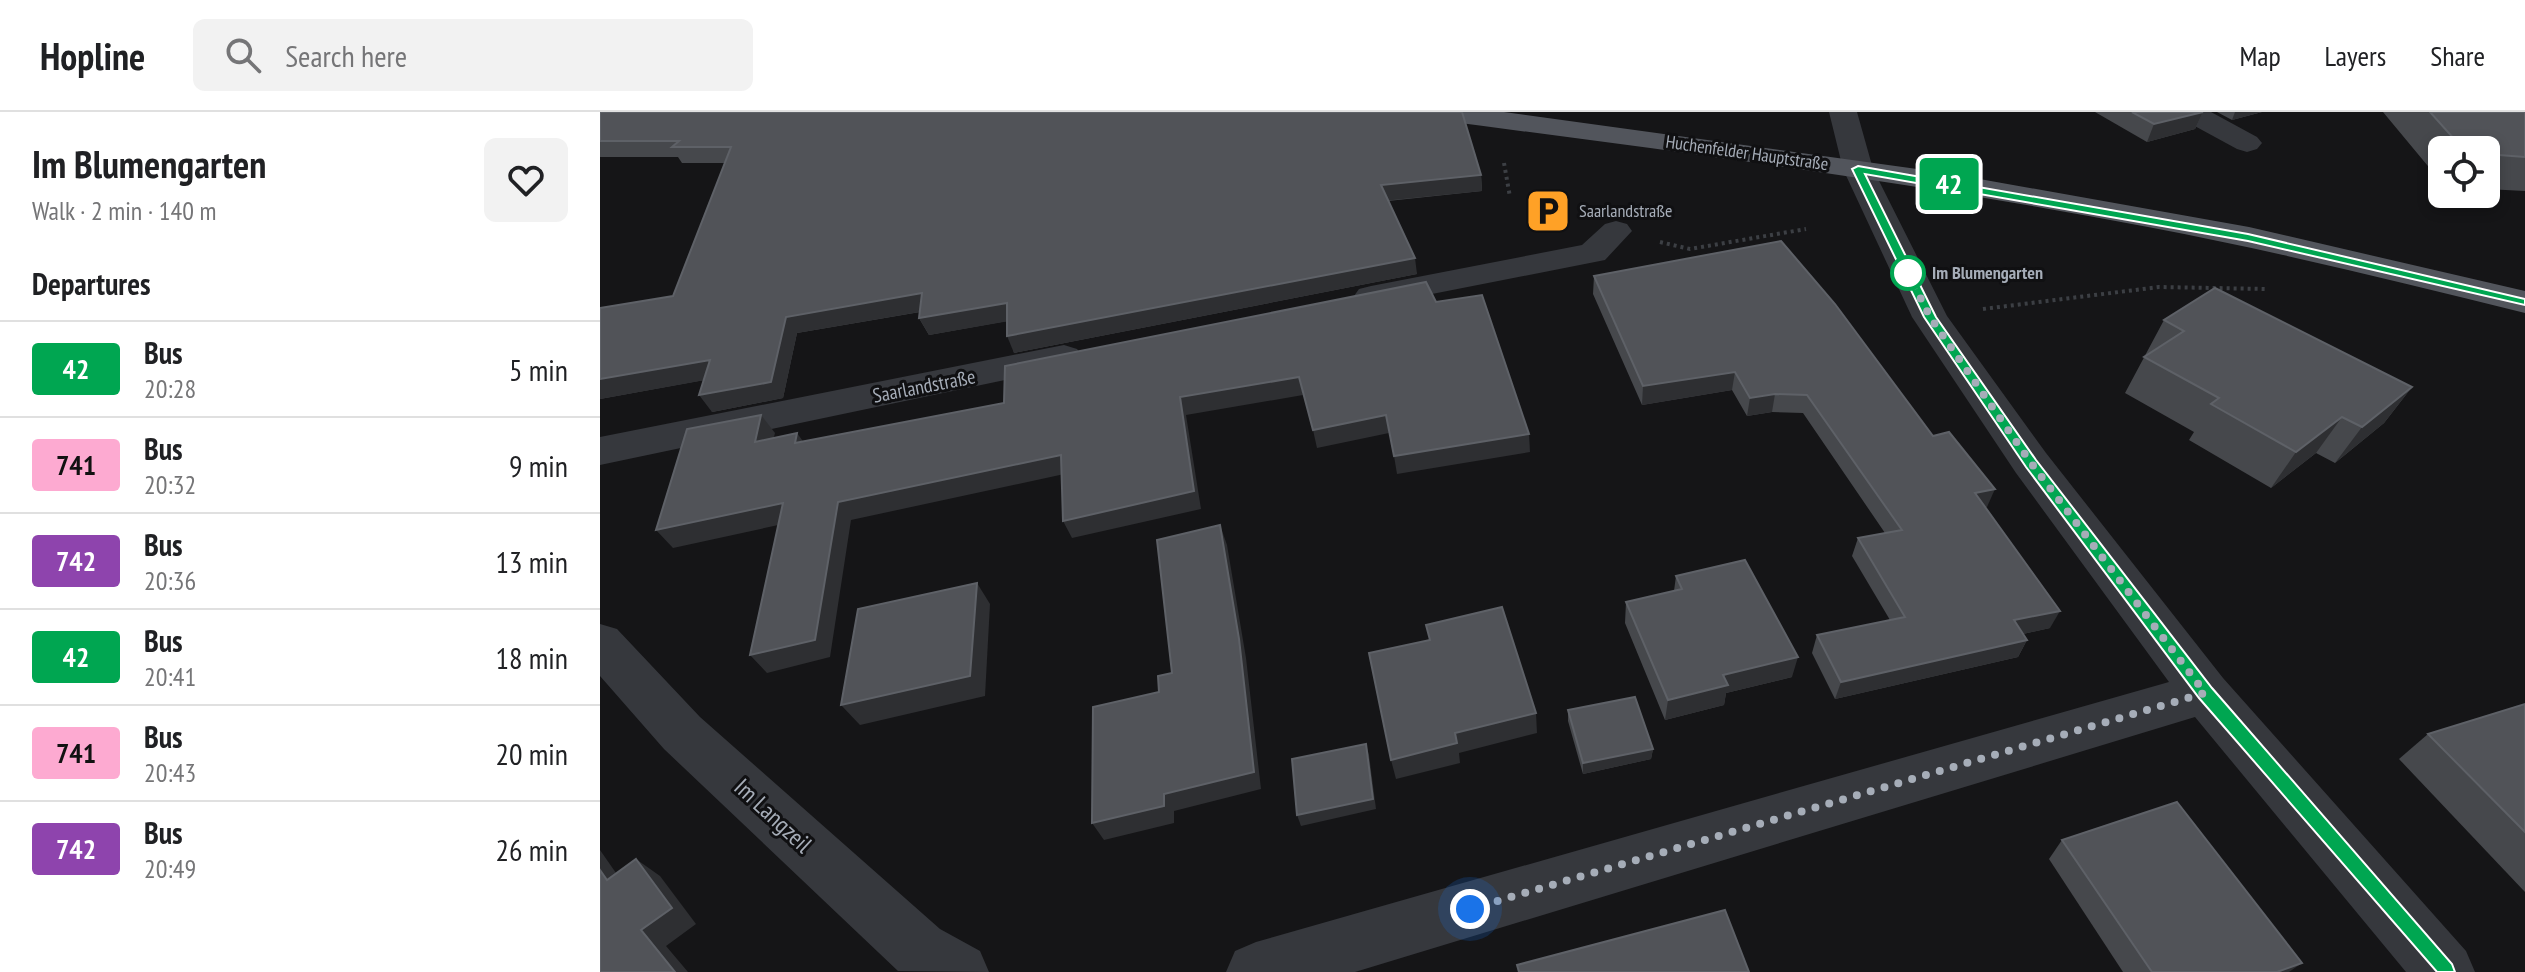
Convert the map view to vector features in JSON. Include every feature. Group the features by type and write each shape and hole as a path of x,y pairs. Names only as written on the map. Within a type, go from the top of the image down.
{"main road":[{"name":"Huchenfelder Hauptstraße","path":"1437,112 1858,169 2248,237 2525,302"}],"street":[{"path":"1843,112 1858,169 1930,317 2031,463 2205,693 2445,972"},
{"path":"2190,112 2247,143"},
{"path":"1342,302 1593,253 1616,231"},
{"name":"Saarlandstraße","path":"600,451 1094,351"},
{"name":"Im Langzeil","path":"600,643 682,733 919,950 959,972"},
{"path":"1256,972 2205,693"}],"path":[{"path":"1690,249 1806,229"},
{"path":"1930,317 2133,287 2214,284 2269,290"}],"building":[{"path":"600,112 1462,112 1481,175 1381,185 1415,258 1007,336 1007,303 919,318 922,293 786,317 771,382 699,395 710,360 600,379 600,308 673,296 731,147 672,147 679,141 600,141"},
{"path":"2132,112 2203,112 2154,124"},
{"path":"2430,112 2525,112 2525,157 2500,155 2500,136 2451,136"},
{"path":"1781,241 1835,304 1933,436 1949,432 1995,489 1975,493 2060,611 2014,620 2027,640 1841,682 1817,635 1905,617 1858,538 1902,530 1807,395 1775,394 1750,398 1735,372 1643,386 1594,276"},
{"path":"1426,282 1436,302 1482,295 1529,434 1394,456 1386,415 1313,430 1299,377 1180,397 1194,491 1063,521 1061,455 838,502 815,640 750,655 783,503 656,530 687,429 761,415 755,442 797,433 795,443 1004,403 1005,366"},
{"path":"2215,288 2412,387 2362,427 2342,417 2296,452 2211,404 2219,398 2144,357 2184,331 2164,320"},
{"path":"1220,525 1239,639 1254,772 1164,794 1164,806 1092,823 1093,707 1159,692 1158,676 1172,673 1157,540"},
{"path":"1745,560 1798,657 1723,675 1728,685 1668,700 1626,602 1682,589 1676,576"},
{"path":"977,583 970,676 841,705 858,609"},
{"path":"1502,607 1536,713 1455,733 1457,743 1391,760 1369,653 1430,640 1426,625"},
{"path":"1635,697 1653,749 1583,763 1568,710"},
{"path":"2525,704 2525,832 2428,734"},
{"path":"1366,744 1373,799 1297,815 1292,759"},
{"path":"2177,802 2302,963 2277,972 2152,972 2062,840"},
{"path":"636,859 672,908 641,930 675,972 600,972 600,870 607,880"},
{"path":"1725,910 1749,972 1519,972 1517,965"}],"bus line":[{"name":"42","path":"2445,972 2205,693 2031,463 1930,317 1858,169 2248,237 2525,302"}],"place":[{"name":"Saarlandstraße","path":"1548,211"},
{"name":"Im Blumengarten","path":"1908,273"}],"route":[{"path":"1470,909 2205,693 2031,463 1930,317 1908,273"}]}
